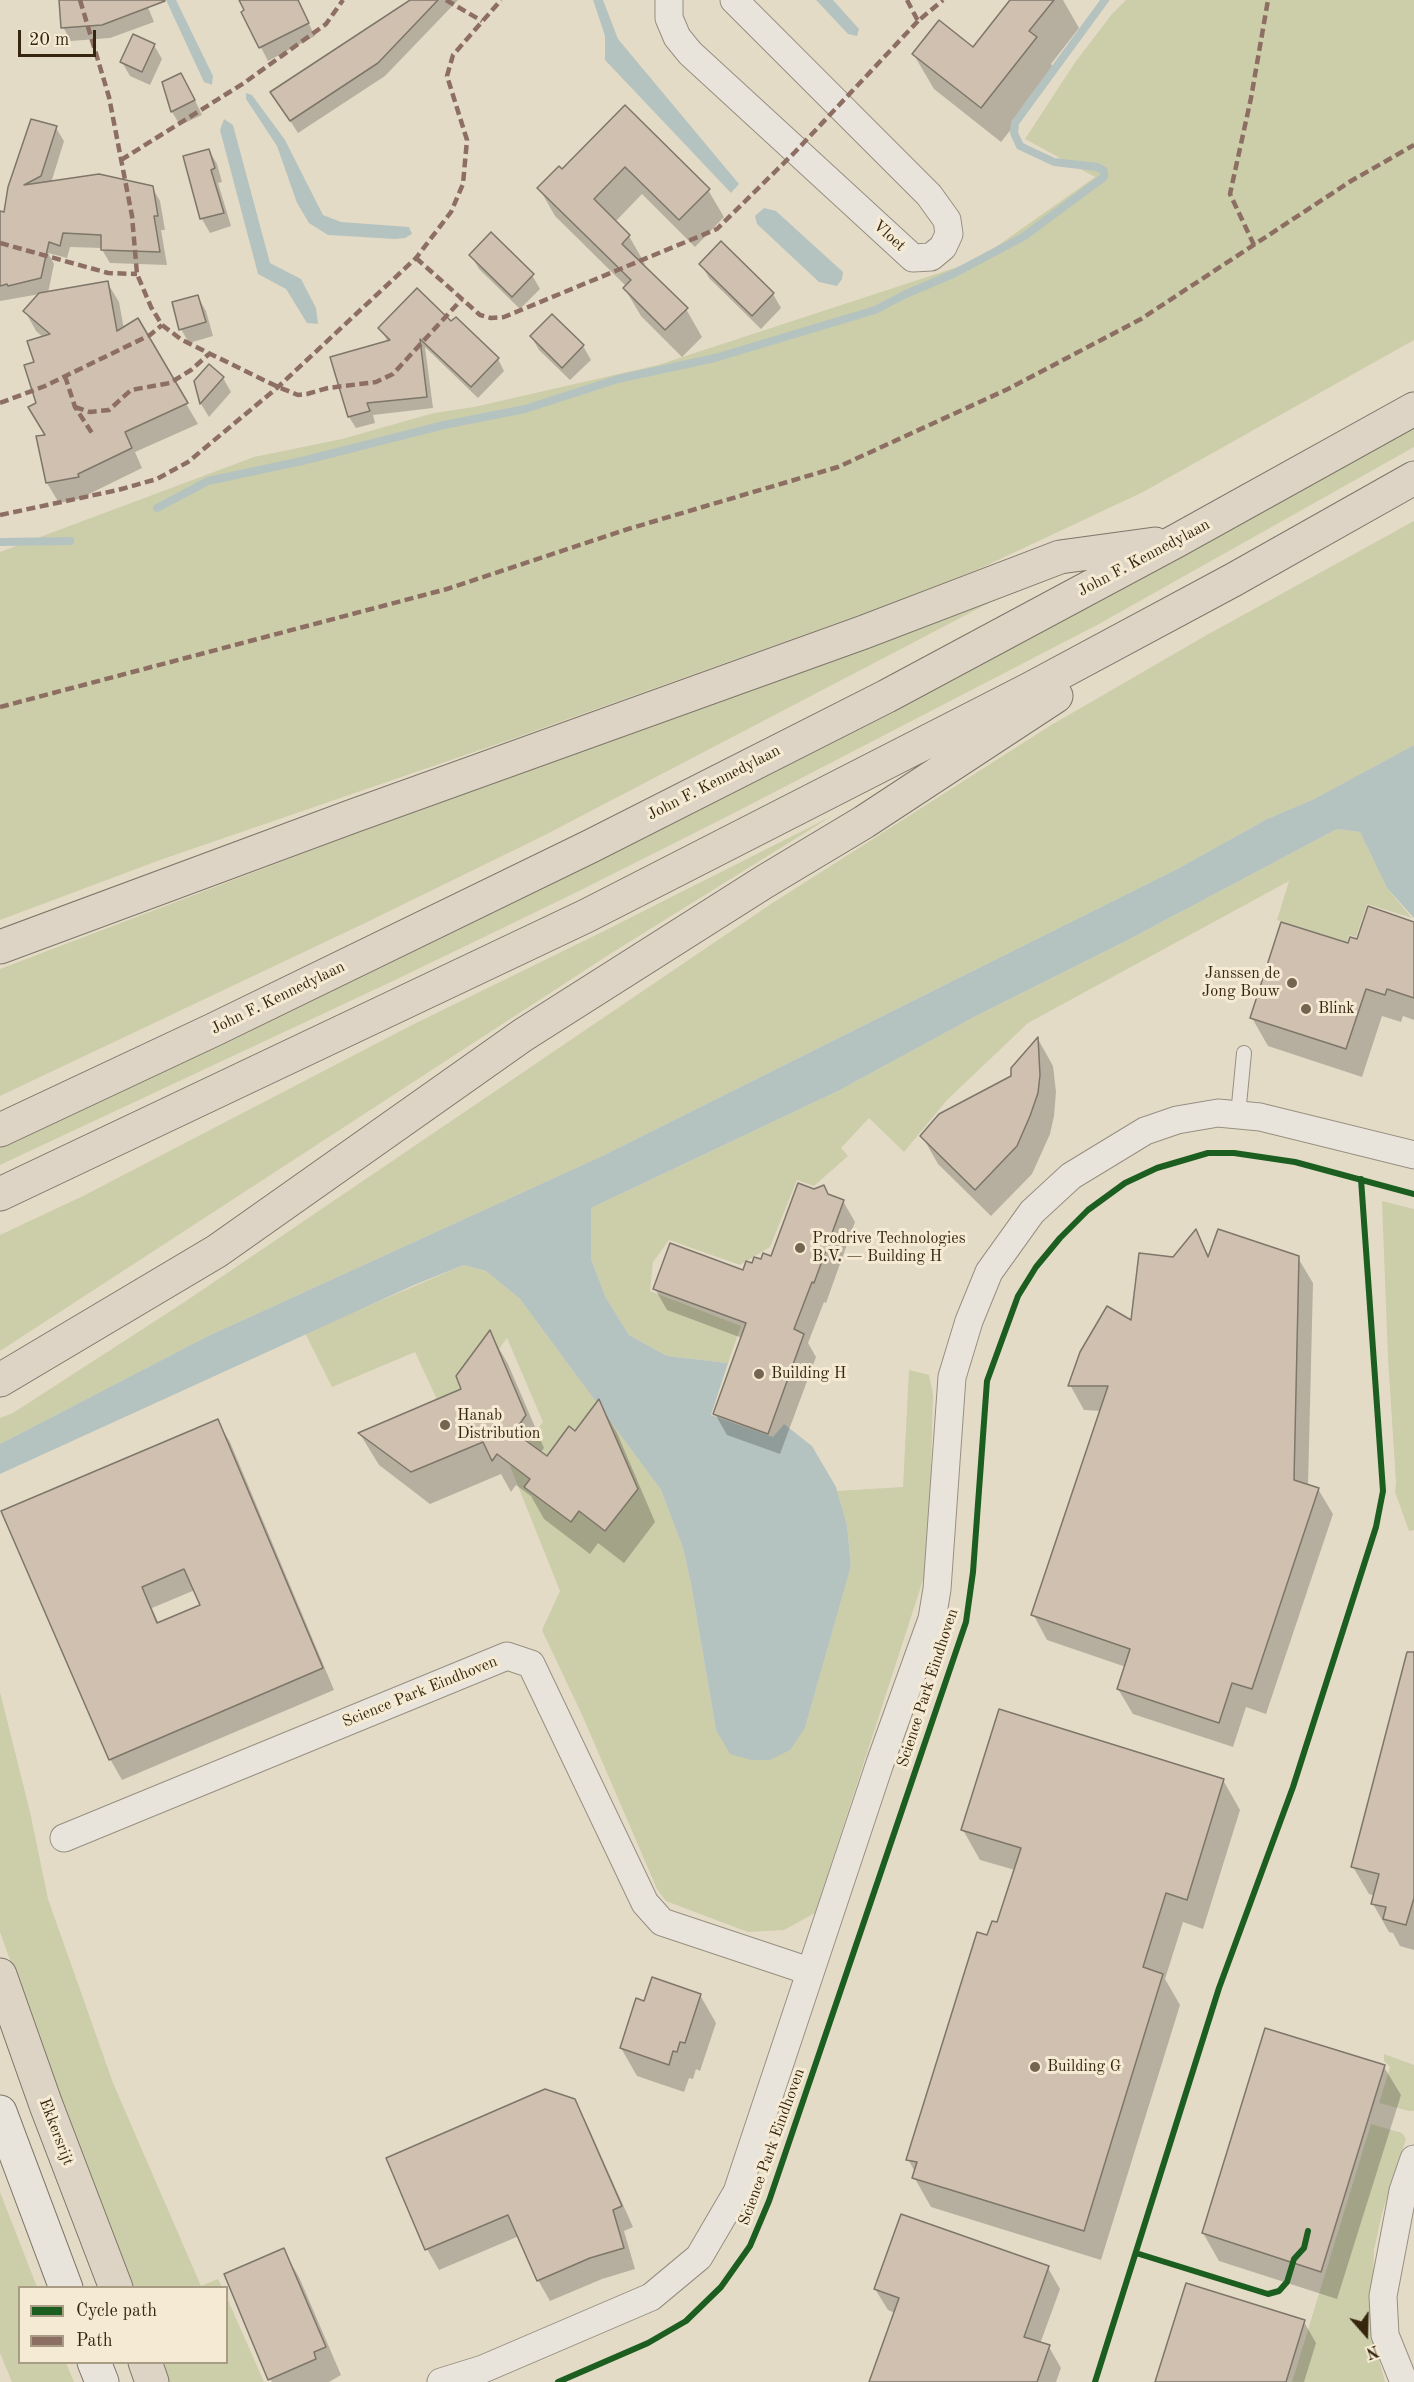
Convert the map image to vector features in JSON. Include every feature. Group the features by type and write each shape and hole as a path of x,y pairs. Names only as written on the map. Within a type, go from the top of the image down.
{"highway":[{"name":"John F. Kennedylaan","path":"0,1130 213,1030 591,846 887,696 1176,541 1414,409"},
{"path":"0,1194 586,916 1030,689 1233,580 1414,478"},
{"path":"7,942 864,632 1060,557 1176,541"},
{"path":"0,1380 218,1251 523,1035 764,882 864,822 1233,580"},
{"name":"Ekkersrijt","path":"0,1975 115,2286"},
{"path":"146,2364 152,2382"}],"main road":[{"path":"0,2112 65,2286"},
{"path":"95,2364 102,2382"}],"street":[{"name":"Vloet","path":"669,0 669,18 677,37 690,53 913,258 931,257 943,247 949,234 947,220 929,195 734,0"},
{"name":"Science Park Eindhoven","path":"441,2382 479,2378 651,2297 699,2257 736,2192 880,1763 932,1619 937,1589 952,1377 969,1321 990,1272 1032,1212 1071,1176 1145,1131 1177,1120 1218,1113 1260,1117 1414,1155"},
{"name":"Science Park Eindhoven","path":"64,1838 507,1656 531,1664 645,1903 662,1922 809,1971"},
{"path":"1404,2382 1385,2335 1383,2296 1403,2191 1414,2159"}],"lane":[{"path":"1238,1115 1244,1053"}],"green space":[{"path":"1126,0 1414,0 1414,340 1143,492 979,569 870,611 515,738 160,860 0,920 0,552 254,457 342,439 434,413 474,407 658,365 976,261 1095,177 1025,139 1076,61 1112,14"},
{"path":"1414,423 1414,447 1097,625 577,892 0,1165 0,1147 214,1048 567,876 725,796"},
{"path":"1414,521 1414,745 1314,799 1267,819 1179,868 600,1157 206,1337 0,1444 0,1418 13,1413 186,1301 771,904 1048,727 1205,636"},
{"path":"1008,593 545,835 0,1096 0,969 527,768"},
{"path":"832,816 610,954 0,1351 0,1235 83,1196 414,1024"},
{"path":"1337,829 1360,832 1387,888 1412,918 1367,904 1356,937 1349,935 1347,942 1277,920 1289,881 1028,1023 947,1100 904,1152 869,1118 841,1148 848,1156 814,1186 797,1180 770,1247 740,1265 669,1240 653,1262 650,1291 741,1326 728,1363 667,1356 629,1335 606,1298 591,1259 591,1208 838,1091 976,1016 1126,941"},
{"path":"1382,1201 1414,1209 1414,1530 1409,1531 1395,1492"},
{"path":"464,1265 486,1271 520,1299 661,1490 683,1548 716,1730 805,1728 851,1566 847,1525 837,1491 903,1487 909,1370 929,1375 933,1394 930,1503 924,1577 815,1913 784,1930 748,1932 666,1901 657,1889 583,1717 542,1630 560,1591 510,1466 543,1422 507,1338 475,1382 441,1408 415,1352 332,1387 305,1333"},
{"path":"0,1692 30,1812 48,1899 113,2083 201,2286 132,2286 64,2112 0,1932"},
{"path":"1384,2054 1414,2065 1414,2111 1379,2103 1390,2067 1384,2061"},
{"path":"1371,2124 1402,2133 1406,2139 1382,2213 1374,2250 1371,2329 1385,2382 1292,2382"},
{"path":"0,2192 37,2286 18,2286 18,2364 66,2364 74,2382 12,2382 0,2353"},
{"path":"218,2279 222,2286 201,2286"},
{"path":"228,2300 264,2382 169,2382 161,2364 228,2364"}],"shaded area":[{"path":"166,0 176,0 213,76 212,85 204,82"},
{"path":"593,0 603,0 618,39 739,184 731,193 605,60 605,36"},
{"path":"816,0 833,0 859,29 857,36 848,34"},
{"path":"246,93 252,95 285,140 323,215 341,222 409,227 412,234 405,238 395,239 328,235 309,223 297,203 277,146 246,99"},
{"path":"224,119 233,125 270,263 301,279 316,308 318,324 307,323 286,289 258,274 220,130"},
{"path":"764,208 776,211 843,272 842,279 837,286 819,282 757,224 755,216"},
{"path":"1414,745 1414,918 1387,888 1360,832 1337,829 1126,941 976,1016 838,1091 591,1208 591,1259 606,1298 629,1335 667,1356 728,1363 711,1415 773,1437 784,1424 812,1446 836,1487 847,1525 851,1566 805,1728 790,1750 770,1760 751,1760 730,1754 716,1730 683,1548 661,1490 520,1299 486,1271 464,1265 414,1285 0,1474 0,1444 206,1337 600,1157 1179,868 1267,819 1314,799"}],"building":[{"path":"59,0 165,1 102,25 61,28"},
{"path":"239,0 298,0 309,23 259,48 241,12 244,10"},
{"path":"410,0 438,0 378,63 290,121 270,92"},
{"path":"1010,0 1054,0 1029,31 1037,37 981,108 912,54 939,20 973,47"},
{"path":"133,34 155,44 142,72 120,62"},
{"path":"181,73 195,100 171,112 162,82"},
{"path":"625,105 710,189 679,220 625,167 594,199 630,235 622,244 688,308 665,330 623,288 631,280 537,188 559,166 562,169"},
{"path":"31,119 57,126 41,176 24,185 99,174 153,186 158,216 154,216 160,252 101,250 101,235 63,233 60,246 49,242 41,278 0,286 0,211 4,212 8,187"},
{"path":"209,149 215,168 211,170 224,213 200,219 183,156"},
{"path":"491,232 534,274 512,297 469,255"},
{"path":"721,241 774,293 752,316 699,264"},
{"path":"108,281 117,331 138,318 188,403 125,432 132,448 78,474 79,477 46,483 36,436 45,435 28,407 36,403 24,365 34,362 27,341 50,334 23,311 39,293"},
{"path":"417,288 451,321 456,317 499,358 471,387 420,339 427,397 367,403 370,411 348,417 330,357 390,340 378,328"},
{"path":"198,295 206,322 179,330 172,302"},
{"path":"552,314 584,345 562,368 530,336"},
{"path":"209,364 224,377 200,404 194,381"},
{"path":"1368,906 1414,922 1414,998 1387,989 1385,995 1366,989 1346,1049 1250,1018 1281,922 1348,943 1350,937 1357,939"},
{"path":"1038,1037 1040,1075 1038,1093 1030,1116 1017,1146 975,1190 920,1136 939,1114 1011,1076 1011,1068"},
{"path":"798,1183 814,1189 824,1185 828,1194 844,1200 814,1283 812,1282 794,1329 804,1334 768,1434 713,1414 746,1323 653,1289 670,1243 743,1270 746,1261 752,1263 754,1257 761,1259 763,1253 771,1256"},
{"path":"1196,1229 1208,1257 1218,1229 1299,1256 1294,1480 1319,1488 1252,1689 1232,1683 1219,1723 1117,1689 1130,1649 1031,1615 1108,1386 1068,1386 1080,1352 1107,1306 1131,1320 1139,1253 1173,1257"},
{"path":"490,1330 526,1415 514,1432 547,1456 569,1426 575,1431 599,1399 638,1489 605,1531 579,1511 571,1522 524,1487 530,1479 497,1454 492,1461 483,1442 411,1472 358,1433 461,1389 456,1376"},
{"path":"218,1419 323,1668 109,1760 1,1511","holes":["184,1569 200,1605 157,1623 142,1587"]},
{"path":"1407,1652 1414,1652 1414,1898 1406,1925 1383,1919 1386,1907 1371,1904 1379,1874 1351,1867"},
{"path":"999,1709 1224,1779 1187,1900 1166,1893 1143,1967 1163,1974 1084,2231 912,2178 917,2162 906,2160 977,1932 987,1935 992,1921 997,1922 1021,1848 961,1830"},
{"path":"652,1977 701,1994 685,2043 680,2042 677,2052 673,2051 669,2065 620,2048 636,1998 644,2001"},
{"path":"1265,2028 1385,2065 1321,2272 1202,2233"},
{"path":"545,2089 575,2099 622,2206 613,2210 624,2248 590,2258 537,2281 508,2215 425,2250 386,2158"},
{"path":"901,2214 1049,2266 1024,2337 1050,2345 1037,2382 869,2382 899,2298 874,2289"},
{"path":"284,2248 326,2347 314,2352 316,2359 268,2380 224,2274"},
{"path":"1186,2283 1305,2320 1286,2382 1155,2382"}],"waterway":[{"path":"157,508 208,481 302,461 444,425 525,409 618,379 715,358 875,310 953,274 1023,237 1104,177 1104,171 1097,167 1054,162 1020,146 1014,133 1015,123 1105,0"},
{"path":"0,542 70,541"}],"marked path":[{"path":"80,0 109,97 132,216 137,274 151,307 162,325 182,340 298,395 328,388 376,382 393,374 462,299"},
{"path":"121,160 244,83 326,24 343,0"},
{"path":"446,0 482,21"},
{"path":"0,515 118,490 157,479 188,462 278,387 416,258 451,212 463,184 467,140 447,76 453,55 501,0"},
{"path":"907,0 918,21 943,0"},
{"path":"1254,245 1230,194 1251,98 1268,0"},
{"path":"416,258 480,315 491,318 504,317 717,229 795,152 918,21"},
{"path":"0,707 447,589 628,529 838,467 1008,389 1141,319 1351,181 1414,145"},
{"path":"0,243 108,273 137,274"},
{"path":"0,403 45,386 150,335 162,325"},
{"path":"75,407 90,412 109,410 131,390 170,383 191,370 209,354"},
{"path":"65,376 75,407 92,433"}],"cycle path":[{"path":"558,2382 648,2343 686,2321 721,2287 750,2246 769,2201 966,1622 973,1572 987,1381 1018,1296 1036,1267 1060,1238 1088,1210 1125,1183 1157,1168 1208,1153 1234,1153 1295,1162 1414,1194"},
{"path":"1095,2382 1219,1988 1293,1787 1376,1527 1383,1491 1361,1179"},
{"path":"1136,2253 1268,2294 1279,2291 1287,2282 1294,2259 1304,2248 1308,2231"}],"place":[{"name":"Janssen de Jong Bouw","path":"1292,983"},
{"name":"Blink","path":"1306,1009"},
{"name":"Prodrive Technologies B.V. — Building H","path":"800,1248"},
{"name":"Building H","path":"759,1374"},
{"name":"Hanab Distribution","path":"445,1425"},
{"name":"Building G","path":"1035,2067"}]}
